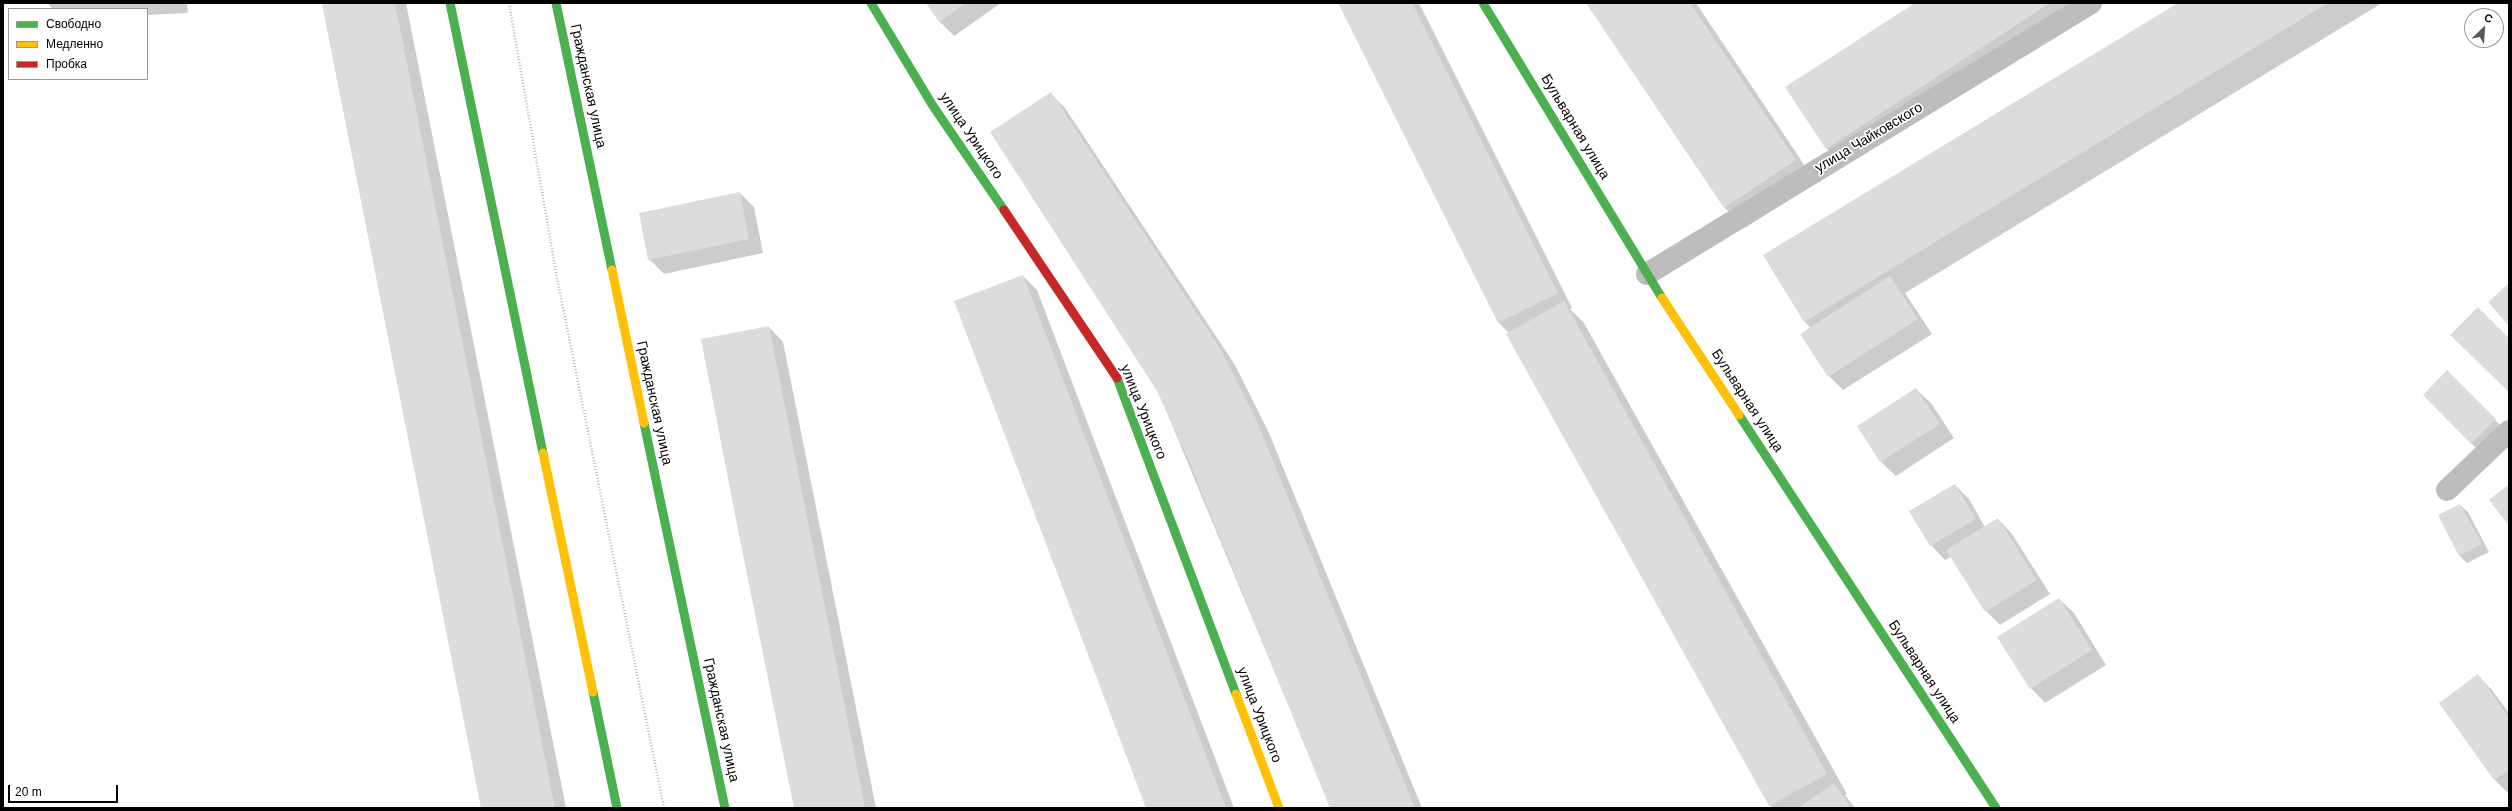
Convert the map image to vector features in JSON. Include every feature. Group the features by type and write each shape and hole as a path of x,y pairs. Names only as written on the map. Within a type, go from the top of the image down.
{"street":[{"path":"450,3 617,808"},
{"name":"Гражданская улица","path":"556,3 725,808"},
{"name":"улица Урицкого","path":"871,3 933,106 1116,375 1279,808"},
{"name":"Бульварная улица","path":"1483,3 1647,274 1996,808"},
{"name":"улица Чайковского","path":"1647,274 2091,3"},
{"path":"2447,490 2509,431"}],"path":[{"path":"509,3 557,278 664,808"}],"building":[{"path":"322,3 395,3 555,808 481,808"},
{"path":"926,3 966,3 939,22"},
{"path":"1338,3 1412,3 1558,293 1498,323"},
{"path":"1586,3 1690,3 1796,160 1724,208"},
{"path":"1915,3 2050,3 1826,149 1785,87"},
{"path":"2178,3 2328,3 1804,322 1763,255"},
{"path":"1051,92 1221,350 1255,417 1415,808 1330,808 1189,461 1157,391 990,132"},
{"path":"740,192 749,239 648,260 639,213"},
{"path":"1023,275 1226,808 1146,808 954,301"},
{"path":"1890,276 1918,319 1828,377 1800,334"},
{"path":"2509,283 2509,326 2488,302"},
{"path":"1564,301 1827,774 1769,806 1506,334"},
{"path":"2478,307 2509,338 2509,392 2450,335"},
{"path":"769,326 865,808 794,808 736,520 701,339"},
{"path":"2447,370 2496,419 2471,444 2423,395"},
{"path":"1916,388 1940,424 1880,462 1857,426"},
{"path":"1955,484 1976,519 1930,546 1909,511"},
{"path":"2509,484 2509,526 2489,500"},
{"path":"2460,504 2482,544 2459,556 2438,515"},
{"path":"1998,518 2037,580 1985,612 1946,550"},
{"path":"2059,598 2092,650 2030,689 1997,637"},
{"path":"2478,674 2509,718 2509,770 2494,780 2439,703"},
{"path":"1834,783 1851,808 1798,808"}],"traffic: fast":[{"path":"450,3 543,453"},
{"path":"556,3 612,270"},
{"path":"871,3 933,106 1004,210"},
{"path":"1483,3 1662,298"},
{"path":"1117,378 1236,694"},
{"path":"1739,415 1996,808"},
{"path":"644,423 725,808"},
{"path":"593,692 617,808"}],"traffic: slow":[{"path":"612,270 644,423"},
{"path":"1662,298 1739,415"},
{"path":"543,453 593,692"},
{"path":"1236,694 1279,808"}],"traffic: jam":[{"path":"1004,210 1117,378"}]}
